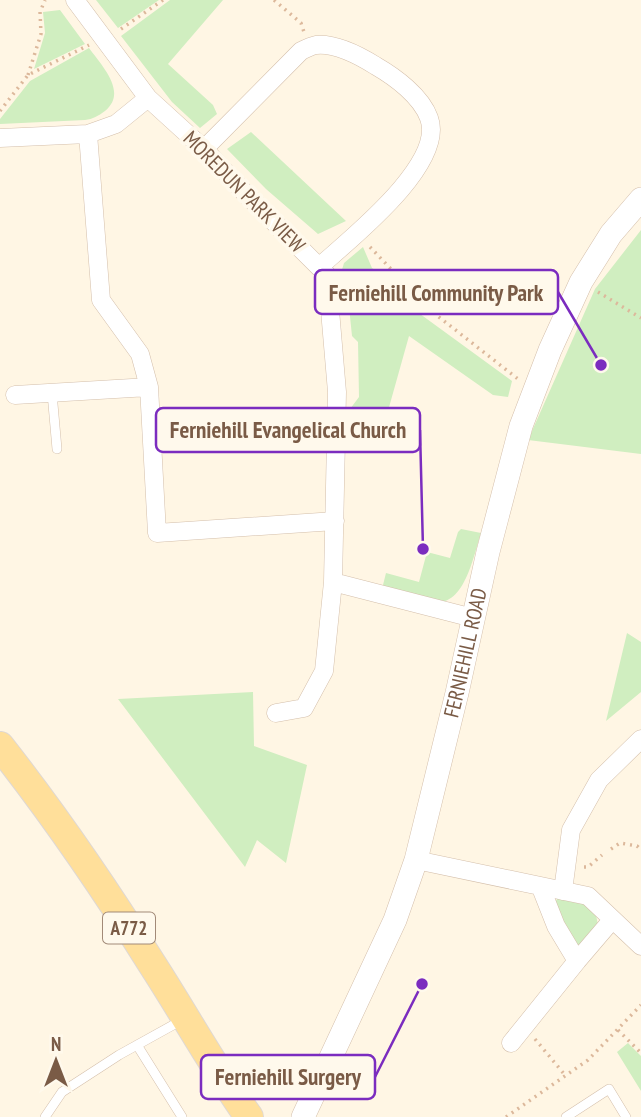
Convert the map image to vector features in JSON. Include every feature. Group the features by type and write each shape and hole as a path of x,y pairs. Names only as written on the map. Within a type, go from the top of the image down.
{"main road":[{"name":"A772","path":"0,746 54,815 127,925 221,1078 249,1117"}],"street":[{"name":"MOREDUN PARK VIEW","path":"75,0 148,98 204,149 327,275 337,392 333,582 324,671 304,708 276,713"},
{"path":"204,149 300,51 315,45 354,54 389,74 420,103 429,117 431,132 428,149 419,165 409,180 319,267"},
{"path":"0,138 88,134 116,124 148,98"},
{"path":"88,134 101,300 140,354 149,387 157,533 335,521"},
{"name":"FERNIEHILL ROAD","path":"303,1117 395,920 416,860 520,426 550,349 581,282 611,234 641,199"},
{"path":"15,395 149,387"},
{"path":"333,582 473,618"},
{"path":"563,891 572,830 598,779 641,738"},
{"path":"416,860 588,896 641,946"},
{"path":"541,887 556,926 577,961"},
{"path":"511,1043 612,920"}],"lane":[{"path":"52,393 57,449"},
{"path":"45,1117 62,1092 186,1018"},
{"path":"137,1045 182,1117"},
{"path":"566,1117 609,1090 626,1117"}],"path":[{"path":"0,111 28,75 41,34 40,12 45,0"},
{"path":"28,75 105,40 163,0"},
{"path":"274,0 300,23 311,47"},
{"path":"357,233 430,310 534,391"},
{"path":"581,282 641,318"},
{"path":"637,846 641,841"},
{"path":"611,849 620,843 637,846 641,850"},
{"path":"506,1117 588,1060 641,1005"},
{"path":"527,1026 565,1075"},
{"path":"618,1030 641,1053"}],"green space":[{"path":"96,0 159,0 118,28"},
{"path":"170,0 223,0 168,64 213,105 217,114 200,128 172,102 121,36"},
{"path":"60,10 85,44 34,69 45,33 43,12"},
{"path":"89,48 106,71 113,87 114,96 105,111 85,120 0,124 0,119 30,81"},
{"path":"251,132 346,221 318,234 266,189 227,149"},
{"path":"641,230 641,454 528,440 595,289"},
{"path":"363,247 372,268 393,282 416,311 512,381 508,397 493,395 409,336 386,418 350,416 350,409 359,397 358,342 352,336 348,297 341,273 344,263"},
{"path":"461,529 481,533 467,576 454,595 446,601 436,602 382,589 386,573 419,582 427,552 450,558"},
{"path":"627,633 641,642 641,692 606,721"},
{"path":"253,692 254,746 307,765 286,863 257,840 245,867 118,699"},
{"path":"560,894 582,897 596,915 599,930 579,946 573,941 554,904"},
{"path":"628,1043 641,1056 641,1091 617,1052"}],"place":[{"name":"Ferniehill Community Park","path":"601,365"},
{"name":"Ferniehill Evangelical Church","path":"423,549"},
{"name":"Ferniehill Surgery","path":"422,984"}]}
